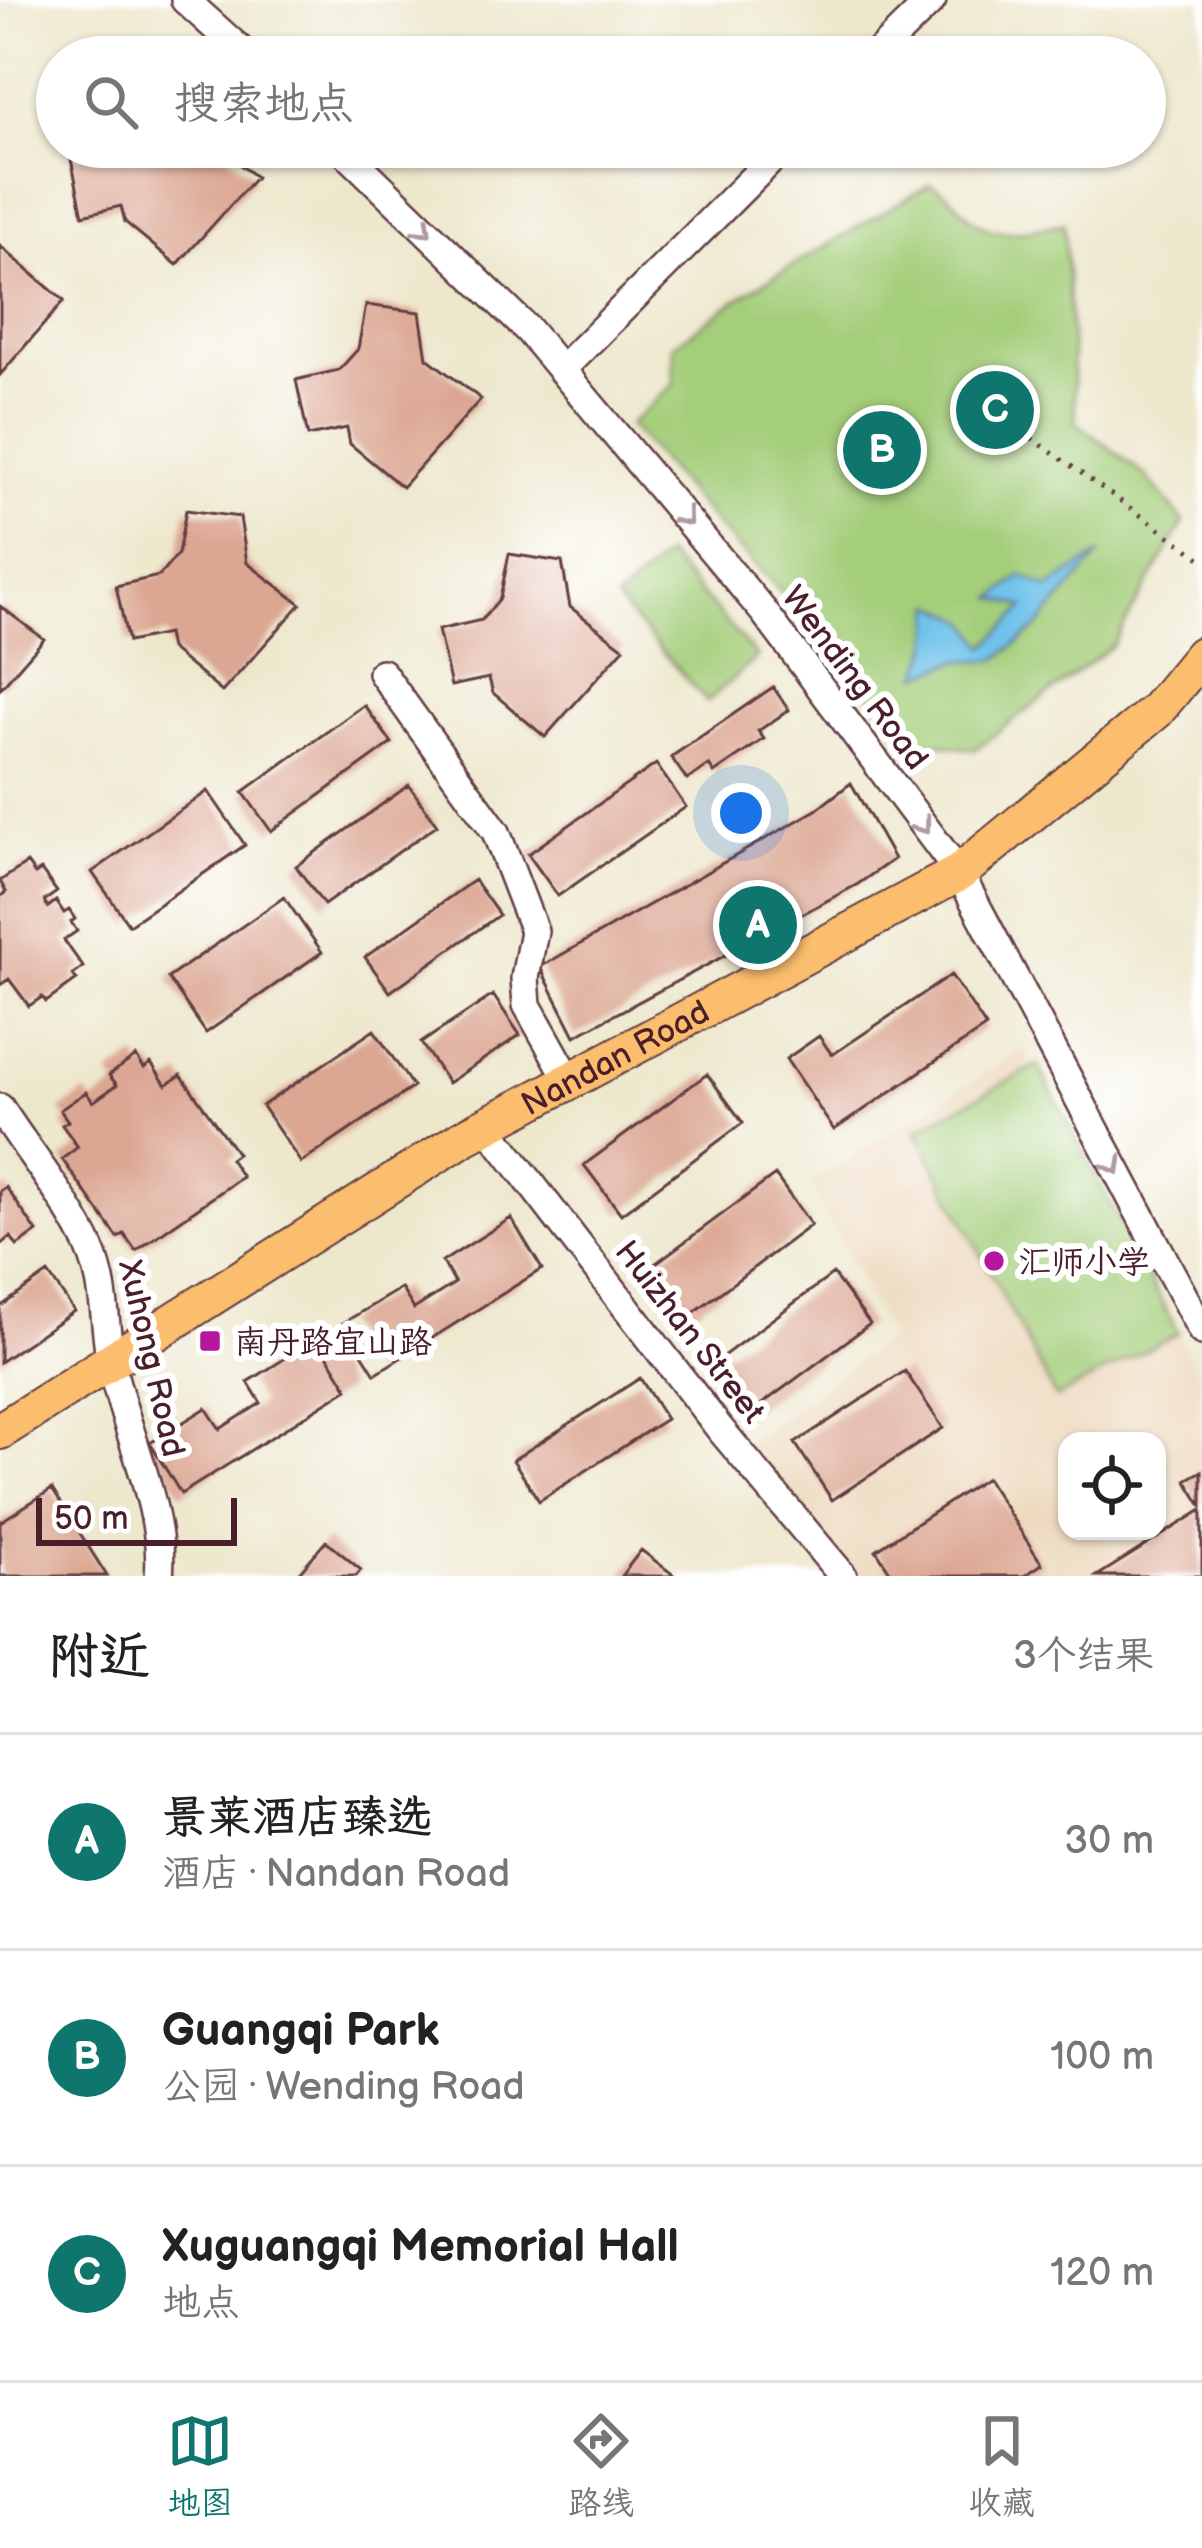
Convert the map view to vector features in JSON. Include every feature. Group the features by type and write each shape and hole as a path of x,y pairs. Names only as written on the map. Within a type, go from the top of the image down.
{"main road":[{"name":"Nandan Road","path":"0,1432 486,1126 958,873 1156,711 1202,655"}],"street":[{"path":"184,0 224,36"},
{"path":"895,36 932,0"},
{"name":"Wending Road","path":"362,168 528,330 562,370 764,611 958,873 1202,1331"},
{"path":"562,370 763,168"},
{"path":"382,673 496,832 534,931 525,978 527,1005 569,1080"},
{"name":"Xuhong Road","path":"0,1108 91,1250 104,1292 111,1360 161,1542 159,1576"},
{"name":"Huizhan Street","path":"486,1126 720,1429 843,1576"}],"path":[{"path":"1012,424 1202,559"}],"shaded area":[{"name":"汇师小学","path":"1024,1049 1202,1380 1202,1576 851,1576 737,1450 890,1338 809,1183"}],"green space":[{"path":"931,184 991,229 1015,232 1064,223 1076,422 1146,476 1184,522 1112,646 974,750 901,737 832,644 720,529 629,425 674,384 673,345 748,292"},
{"path":"666,555 757,657 707,702 616,600"},
{"path":"1038,1065 1178,1333 1056,1398 916,1130"}],"water":[{"path":"1101,553 1036,629 996,660 958,661 920,675 930,645 934,604 967,620 986,647 1025,607 994,598 1022,576 1049,588"}],"building":[{"path":"73,168 244,168 256,177 177,265 125,222 121,206 83,215"},
{"path":"0,246 64,301 0,375"},
{"path":"366,305 420,312 427,358 481,399 402,487 350,444 347,428 308,436 296,380 339,370 358,349"},
{"path":"186,510 240,517 247,563 301,604 222,692 170,649 167,634 128,642 116,586 159,576 178,554"},
{"path":"509,554 562,562 570,607 624,648 545,737 493,693 489,678 451,686 438,630 482,620 500,598"},
{"path":"0,606 44,639 0,689"},
{"path":"773,687 789,710 758,731 764,739 714,773 709,765 687,780 671,757"},
{"path":"364,705 392,743 271,831 243,792"},
{"path":"656,764 686,807 558,896 528,854"},
{"path":"851,783 894,859 858,884 575,1036 540,967 816,810"},
{"path":"409,785 437,825 324,905 296,866"},
{"path":"208,791 245,845 129,925 92,872"},
{"path":"27,863 35,874 41,870 57,892 44,901 48,907 56,901 75,919 71,922 77,931 64,940 83,967 73,975 77,980 46,1002 42,997 29,1006 9,979 0,985 0,897 6,892 0,881"},
{"path":"474,880 499,915 390,992 365,957"},
{"path":"284,897 322,952 206,1033 168,978"},
{"path":"951,975 986,1027 834,1130 786,1059 819,1036 832,1055"},
{"path":"493,995 520,1035 448,1083 421,1043"},
{"path":"374,1030 413,1087 301,1163 262,1106"},
{"path":"136,1056 144,1068 151,1063 166,1085 181,1075 237,1154 230,1159 242,1177 136,1251 124,1234 118,1238 62,1159 78,1147 62,1125 68,1121 60,1110 86,1092 93,1102 117,1085 109,1075"},
{"path":"707,1074 743,1123 621,1214 584,1165"},
{"path":"775,1175 811,1225 689,1316 652,1266"},
{"path":"6,1187 37,1232 17,1246 11,1237 0,1245 0,1191"},
{"path":"511,1218 542,1269 375,1374 343,1323 401,1288 414,1309 455,1283 442,1262"},
{"path":"48,1273 74,1311 0,1362 0,1307"},
{"path":"833,1274 870,1324 747,1415 711,1365"},
{"path":"317,1338 348,1389 181,1494 150,1443 206,1408 220,1429 261,1403 248,1382"},
{"path":"905,1371 943,1428 832,1500 795,1443"},
{"path":"640,1378 666,1419 539,1501 513,1460"},
{"path":"1202,1471 1202,1506 1186,1480"},
{"path":"986,1478 1042,1564 1024,1576 893,1576 876,1550"},
{"path":"52,1489 107,1576 0,1576 0,1522"},
{"path":"1202,1510 1202,1576 1097,1576 1154,1540 1166,1540 1166,1533"},
{"path":"326,1541 361,1570 356,1576 296,1576"},
{"path":"641,1550 675,1576 621,1576"}],"place":[{"name":"Xuguangqi Memorial Hall","path":"995,410"},
{"name":"Guangqi Park","path":"882,450"},
{"name":"景莱酒店臻选","path":"758,925"},
{"name":"汇师小学","path":"994,1261"},
{"name":"南丹路宜山路","path":"210,1341"}]}
